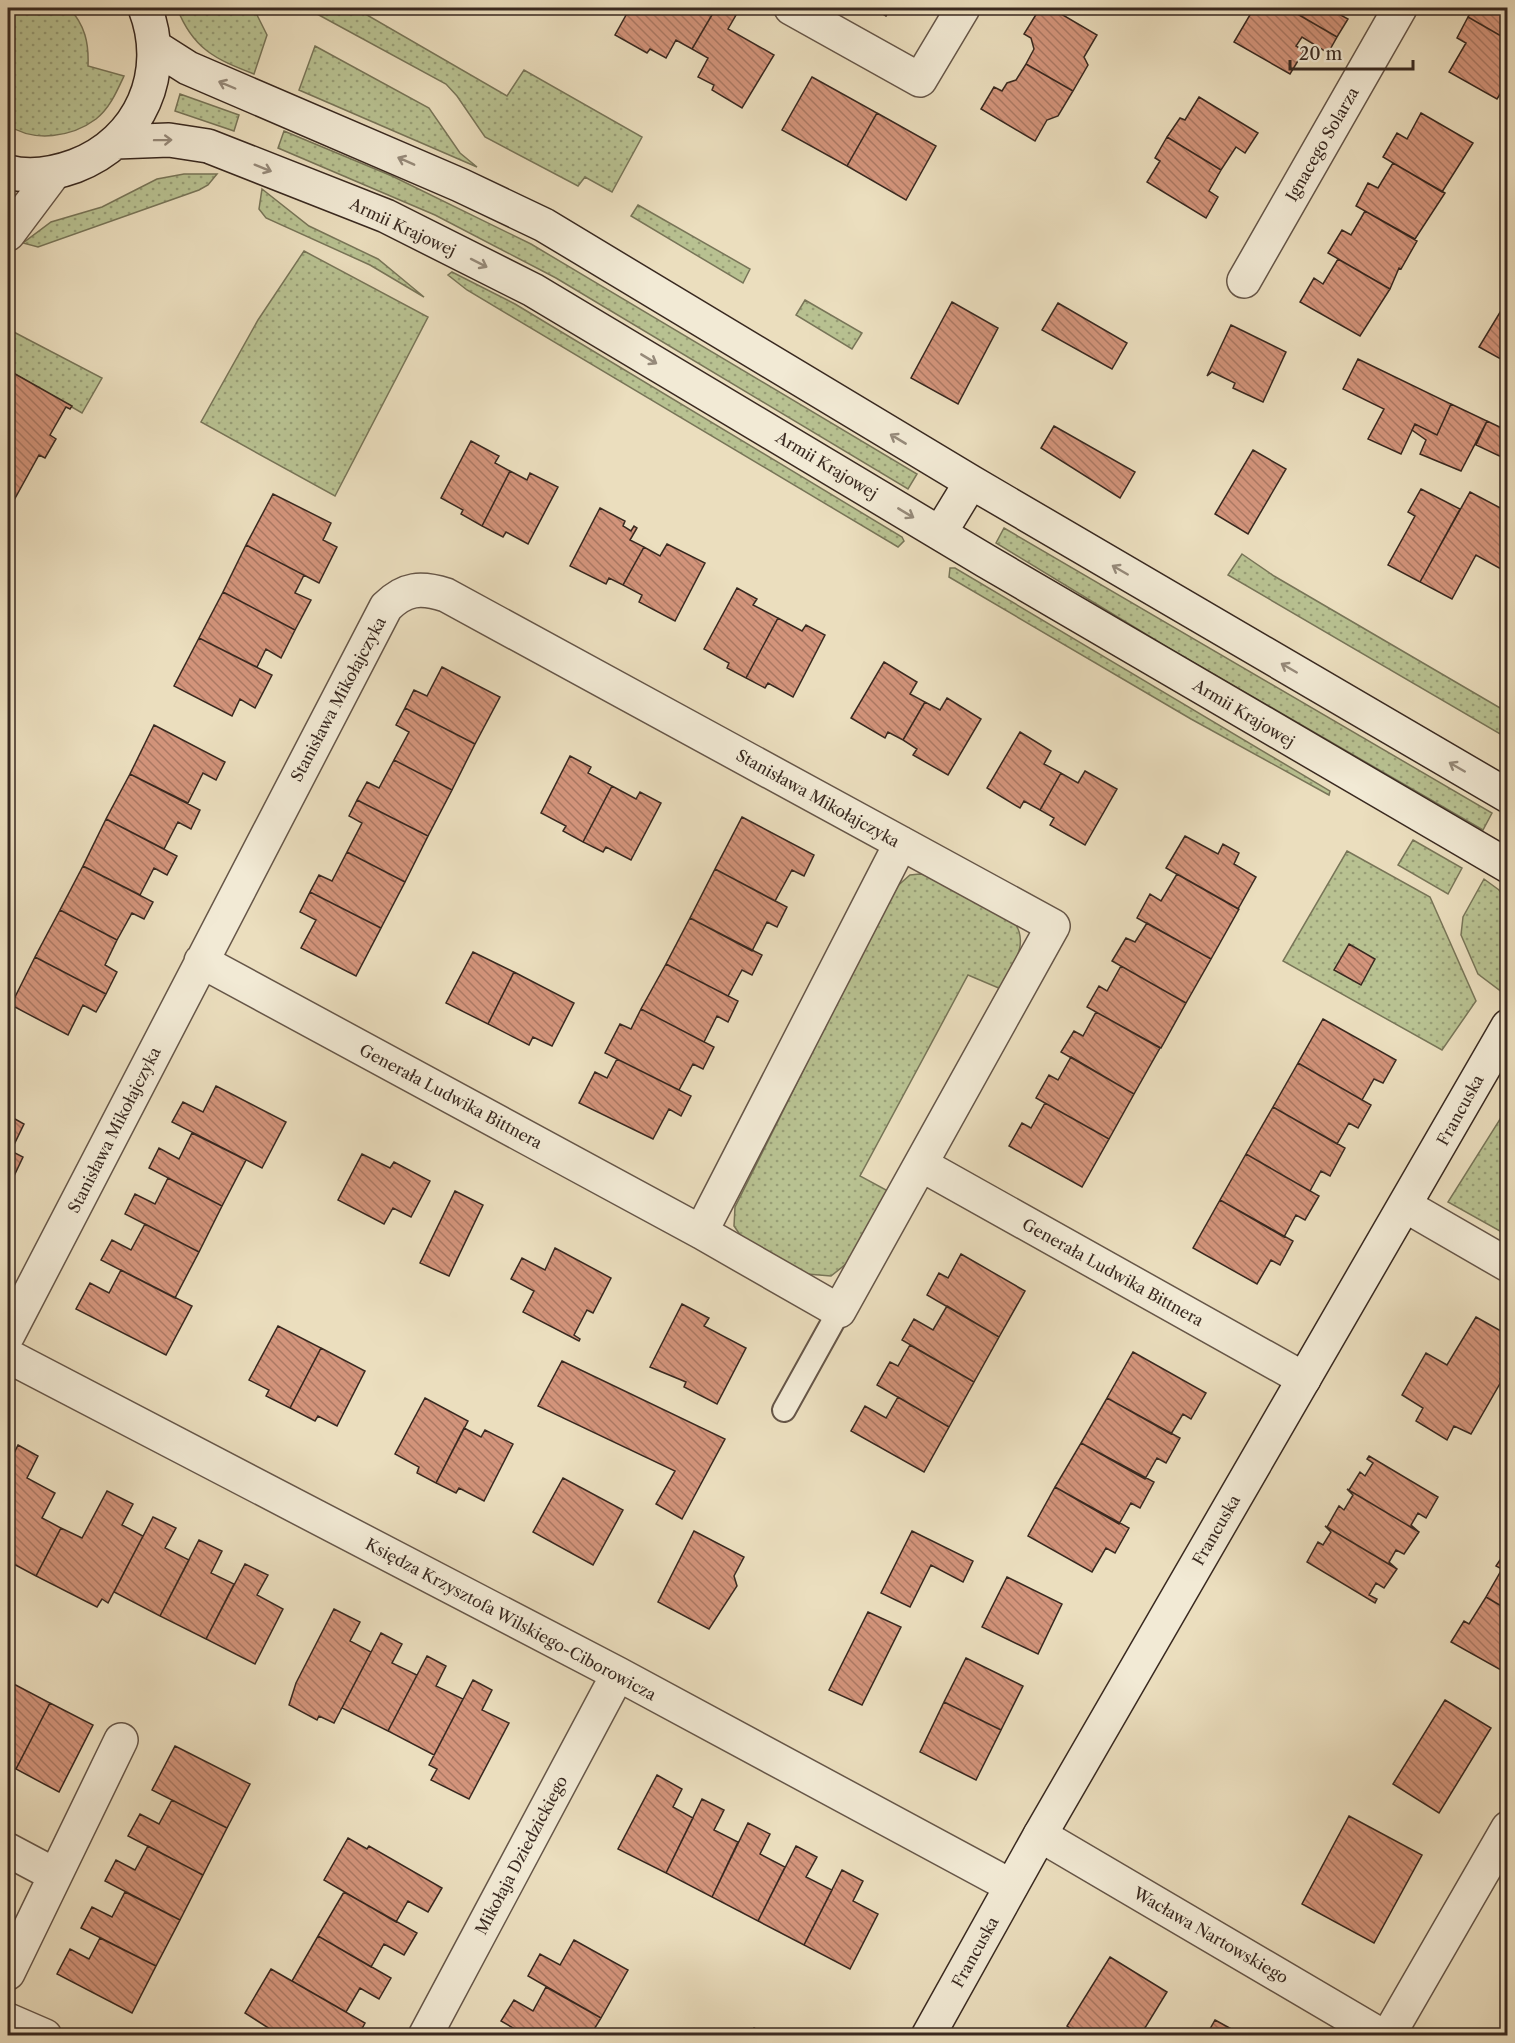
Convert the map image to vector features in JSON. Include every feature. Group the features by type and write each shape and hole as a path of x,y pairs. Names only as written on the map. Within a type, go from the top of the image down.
{"street":[{"path":"8,172 33,175 53,174 87,161 117,142 130,128 145,102 154,72 155,47 146,8"},
{"path":"790,8 920,80 963,8"},
{"name":"Ignacego Solarza","path":"1244,280 1400,8"},
{"path":"155,47 188,68 460,185 544,225 971,482 1508,796"},
{"name":"Armii Krajowej","path":"117,142 169,140 208,146 386,216 533,290 940,533 1508,866"},
{"path":"8,234 53,174"},
{"path":"940,533 971,482"},
{"name":"Stanisława Mikołajczyka","path":"8,1335 386,607 398,595 417,588 446,595 1053,926 922,1165"},
{"path":"700,1232 901,843"},
{"name":"Generała Ludwika Bittnera","path":"201,961 700,1232 839,1311"},
{"name":"Francuska","path":"927,2036 1040,1835 1406,1206 1508,1026"},
{"path":"839,1311 922,1165"},
{"name":"Generała Ludwika Bittnera","path":"922,1165 1304,1379"},
{"path":"1406,1206 1508,1265"},
{"name":"Księdza Krzysztofa Wilskiego-Ciborowicza","path":"8,1356 618,1674 1011,1886"},
{"name":"Mikołaja Dziedzickiego","path":"425,2036 618,1674"},
{"path":"8,1973 121,1740"},
{"path":"1388,2036 1508,1828"},
{"name":"Wacława Nartowskiego","path":"1040,1835 1382,2036"},
{"path":"8,1850 55,1875"},
{"path":"8,2020 45,2036"}],"lane":[{"path":"784,1410 839,1311"}],"green space":[{"path":"8,8 69,8 79,21 85,35 88,66 124,76 109,105 101,115 76,130 53,136 29,134 8,125"},
{"path":"177,8 246,8 257,15 267,35 254,74 207,51 190,34"},
{"path":"306,8 355,8 507,96 524,70 642,137 612,192 585,177 578,186 485,137 446,84"},
{"path":"315,46 429,108 460,153 477,167 299,90"},
{"path":"180,94 239,115 234,131 175,111"},
{"path":"284,131 392,176 531,244 917,474 908,489 556,278 435,215 278,148"},
{"path":"184,174 217,174 208,185 199,190 38,247 23,243 51,222 102,207 157,179"},
{"path":"262,189 309,226 378,259 424,297 370,265 266,218 259,209"},
{"path":"638,205 750,269 743,283 631,216"},
{"path":"304,251 428,317 335,496 201,422 258,320"},
{"path":"452,272 515,304 902,537 904,541 898,547 467,290 448,275"},
{"path":"805,300 862,333 852,349 796,315"},
{"path":"8,329 102,378 82,413 8,370"},
{"path":"1004,528 1492,813 1483,830 1167,647 996,543"},
{"path":"1242,554 1274,576 1507,712 1507,738 1228,575"},
{"path":"950,568 955,568 1330,791 1329,795 1191,719 949,577"},
{"path":"1413,840 1462,868 1448,894 1398,865"},
{"path":"1347,851 1430,897 1476,1001 1442,1050 1283,961"},
{"path":"910,875 934,876 1011,918 1020,936 1018,954 1001,989 968,975 860,1176 888,1191 846,1264 831,1276 807,1274 743,1239 734,1226 735,1207 894,889"},
{"path":"1484,879 1499,890 1507,901 1507,982 1502,992 1478,974 1461,935 1463,917"},
{"path":"1507,1108 1507,1235 1448,1202"}],"building":[{"path":"630,8 716,8 692,49 676,40 666,58 650,49 647,53 615,35"},
{"path":"716,8 723,8 736,15 728,29 774,55 742,108 712,90 714,85 698,77 708,58 692,49"},
{"path":"873,8 891,8 886,16"},
{"path":"1040,8 1051,8 1097,35 1084,57 1088,65 1073,91 1026,64 1034,49 1031,38 1024,34"},
{"path":"1254,8 1261,12 1264,8 1287,8 1337,37 1328,53 1302,37 1296,46 1304,51 1290,74 1234,42"},
{"path":"1287,8 1328,8 1348,19 1337,37"},
{"path":"1474,8 1508,8 1508,40 1468,17"},
{"path":"1468,17 1508,40 1508,82 1497,99 1449,72 1466,43 1457,38"},
{"path":"1026,64 1073,91 1058,116 1047,120 1035,141 981,109 994,87 1002,91 1007,83 1016,80"},
{"path":"812,77 877,113 847,166 782,130"},
{"path":"1199,97 1258,133 1245,153 1236,147 1221,170 1167,137 1180,118 1185,120"},
{"path":"877,113 936,146 906,200 847,166"},
{"path":"1421,113 1473,143 1442,192 1383,157 1397,133 1407,139"},
{"path":"1167,137 1221,170 1209,191 1218,197 1206,218 1147,182 1160,161 1155,158"},
{"path":"1393,163 1445,193 1415,239 1356,206 1368,183 1378,188"},
{"path":"1365,211 1417,241 1401,269 1399,268 1390,289 1328,253 1342,230 1351,235"},
{"path":"1338,259 1390,289 1360,336 1300,302 1314,278 1323,284"},
{"path":"1508,298 1508,312 1502,309"},
{"path":"952,302 998,328 958,404 911,378"},
{"path":"1058,303 1127,343 1112,369 1042,330"},
{"path":"1502,309 1508,312 1508,363 1479,347"},
{"path":"1231,325 1286,352 1263,402 1233,388 1235,383 1212,372 1207,376"},
{"path":"1358,359 1451,404 1437,435 1415,424 1401,454 1368,439 1384,409 1343,389"},
{"path":"8,370 72,406 70,409 66,407 50,435 56,439 45,458 39,455 8,511"},
{"path":"1451,404 1487,421 1461,471 1420,454 1426,440 1412,430 1415,424 1437,435"},
{"path":"1487,421 1508,431 1508,460 1476,445"},
{"path":"1054,426 1135,472 1120,498 1041,448"},
{"path":"471,441 499,456 495,463 510,471 482,526 461,514 463,510 441,498"},
{"path":"1253,450 1286,469 1248,534 1215,514"},
{"path":"510,471 527,480 530,473 558,487 528,544 506,532 503,537 482,526"},
{"path":"1421,489 1460,509 1420,582 1388,565 1415,516 1408,512"},
{"path":"1470,492 1508,512 1508,557 1501,569 1476,555 1452,599 1420,582"},
{"path":"273,494 331,523 323,540 337,547 319,583 246,545"},
{"path":"600,508 625,521 623,526 631,531 634,526 637,528 630,540 644,547 623,585 609,578 606,584 570,566"},
{"path":"667,544 705,563 675,621 639,602 642,595 623,585 644,547 660,556"},
{"path":"246,545 304,575 295,593 311,600 295,630 223,592"},
{"path":"737,588 757,599 753,605 778,618 746,678 727,668 729,663 704,649"},
{"path":"223,592 295,630 281,658 266,649 257,667 199,638"},
{"path":"778,618 802,631 806,625 825,635 793,697 768,683 765,688 746,678"},
{"path":"199,638 272,675 255,708 240,699 232,716 174,686"},
{"path":"884,662 917,682 910,694 925,702 903,740 888,732 885,738 851,718"},
{"path":"442,667 500,697 475,744 405,708 414,690 427,696"},
{"path":"947,698 981,719 948,775 913,755 917,749 903,740 925,702 940,710"},
{"path":"405,708 475,744 452,790 394,760 409,732 396,725"},
{"path":"154,725 225,762 216,780 203,773 188,803 130,774"},
{"path":"1020,732 1051,751 1044,764 1061,773 1040,810 1024,801 1020,808 987,788"},
{"path":"570,756 591,767 588,773 612,786 583,842 563,831 566,826 541,813"},
{"path":"394,760 452,790 428,836 357,800 367,782 379,788"},
{"path":"1085,771 1117,789 1085,845 1050,825 1054,818 1040,810 1061,773 1078,783"},
{"path":"130,774 200,810 191,829 178,822 164,849 106,819"},
{"path":"612,786 636,799 640,792 661,803 631,860 606,847 603,852 583,842"},
{"path":"357,800 428,836 405,882 347,852 362,823 349,816"},
{"path":"742,817 814,855 804,876 792,870 775,901 715,869"},
{"path":"106,819 177,856 167,875 154,868 140,895 83,866"},
{"path":"1185,836 1218,854 1223,844 1239,853 1234,864 1256,877 1238,909 1166,868"},
{"path":"347,852 405,882 381,928 310,892 319,875 332,881"},
{"path":"83,866 153,902 144,919 132,913 117,940 60,910"},
{"path":"715,869 787,907 777,927 767,922 752,951 690,918"},
{"path":"1177,874 1239,909 1211,959 1137,918 1150,894 1161,901"},
{"path":"310,892 381,928 356,976 301,948 316,920 300,912"},
{"path":"60,910 117,940 105,965 117,972 106,994 35,957"},
{"path":"690,918 762,955 752,975 742,970 728,996 666,964"},
{"path":"1147,923 1211,959 1186,1003 1112,961 1126,938 1135,942"},
{"path":"1349,944 1375,959 1361,985 1334,970"},
{"path":"473,952 514,972 488,1024 446,1003"},
{"path":"35,957 106,994 96,1012 83,1005 68,1035 11,1005"},
{"path":"666,964 738,1001 728,1022 717,1016 704,1042 641,1009"},
{"path":"1121,966 1186,1003 1161,1048 1087,1007 1099,986 1107,991"},
{"path":"514,972 574,1003 552,1046 533,1037 529,1045 488,1024"},
{"path":"641,1009 714,1047 703,1069 693,1064 679,1090 605,1053 620,1024 631,1029"},
{"path":"1096,1012 1160,1048 1134,1094 1061,1052 1074,1031 1083,1036"},
{"path":"1323,1019 1396,1060 1383,1083 1374,1079 1362,1100 1298,1063"},
{"path":"1071,1057 1134,1094 1109,1139 1036,1098 1049,1075 1058,1080"},
{"path":"617,1059 691,1096 681,1116 669,1109 653,1139 579,1103 595,1072 607,1078"},
{"path":"1298,1063 1371,1105 1358,1128 1349,1123 1337,1144 1273,1107"},
{"path":"216,1086 286,1122 262,1168 172,1122 183,1102 203,1112"},
{"path":"1045,1103 1109,1139 1082,1187 1009,1146 1022,1123 1031,1128"},
{"path":"1273,1107 1345,1148 1330,1176 1321,1171 1310,1191 1246,1154"},
{"path":"8,1115 24,1124 11,1151 23,1157 14,1176 8,1173"},
{"path":"192,1133 246,1160 222,1206 149,1168 159,1148 179,1159"},
{"path":"362,1154 390,1168 394,1162 430,1181 411,1217 393,1208 384,1224 338,1200"},
{"path":"1246,1154 1319,1196 1305,1220 1296,1215 1284,1237 1220,1200"},
{"path":"168,1178 222,1206 199,1252 125,1214 135,1194 155,1204"},
{"path":"455,1191 483,1205 449,1276 420,1263"},
{"path":"1220,1200 1293,1241 1280,1265 1271,1260 1257,1284 1193,1248"},
{"path":"145,1224 199,1252 175,1298 101,1260 112,1240 131,1250"},
{"path":"555,1248 611,1278 593,1313 587,1310 574,1335 580,1339 579,1341 523,1312 534,1291 511,1279 522,1258 545,1270"},
{"path":"961,1254 1025,1291 999,1337 927,1295 939,1273 948,1278"},
{"path":"121,1270 192,1306 166,1355 76,1309 90,1283 109,1293"},
{"path":"682,1304 709,1318 704,1326 746,1348 717,1404 684,1387 686,1382 650,1367"},
{"path":"947,1306 999,1337 974,1382 902,1340 914,1319 933,1330"},
{"path":"1476,1317 1508,1335 1508,1366 1471,1434 1454,1426 1447,1440 1416,1421 1423,1408 1402,1395 1426,1353 1447,1365"},
{"path":"278,1326 321,1348 290,1408 266,1396 269,1390 249,1380"},
{"path":"910,1345 974,1382 949,1427 877,1385 890,1362 898,1366"},
{"path":"321,1348 365,1371 337,1426 318,1416 315,1421 290,1408"},
{"path":"1133,1352 1206,1393 1191,1419 1183,1414 1171,1434 1107,1398"},
{"path":"562,1361 725,1439 682,1519 656,1504 675,1471 538,1406"},
{"path":"898,1397 949,1427 924,1472 851,1431 865,1406 886,1418"},
{"path":"425,1398 468,1421 436,1483 417,1473 419,1467 395,1454"},
{"path":"1107,1398 1180,1438 1166,1463 1157,1458 1145,1479 1081,1443"},
{"path":"464,1428 481,1437 485,1430 513,1444 484,1501 459,1488 456,1493 436,1483"},
{"path":"1081,1443 1154,1482 1140,1508 1131,1503 1119,1524 1055,1487"},
{"path":"18,1445 38,1456 27,1478 55,1493 42,1518 61,1528 36,1576 8,1561 8,1466"},
{"path":"1369,1456 1438,1497 1426,1518 1418,1513 1411,1525 1419,1532 1347,1489 1349,1490 1360,1472 1365,1476 1373,1463 1367,1459"},
{"path":"563,1478 623,1510 593,1565 533,1532"},
{"path":"1055,1487 1129,1528 1115,1553 1106,1548 1092,1572 1028,1536"},
{"path":"1347,1489 1419,1532 1404,1554 1396,1550 1389,1562 1397,1569 1325,1526 1327,1527 1339,1506 1344,1510 1353,1495"},
{"path":"107,1491 133,1504 122,1525 143,1536 108,1603 102,1599 97,1607 36,1576 61,1528 82,1538"},
{"path":"153,1517 176,1528 165,1548 189,1560 160,1616 114,1592"},
{"path":"1325,1526 1397,1569 1384,1588 1376,1583 1369,1595 1377,1599 1375,1603 1307,1562 1318,1542 1323,1545 1331,1532"},
{"path":"694,1531 744,1557 734,1576 737,1586 709,1629 658,1602"},
{"path":"912,1531 973,1561 963,1582 931,1565 910,1607 881,1593"},
{"path":"199,1540 222,1551 211,1573 234,1584 206,1639 160,1616"},
{"path":"1508,1548 1508,1610 1486,1597 1502,1569 1496,1566"},
{"path":"245,1564 268,1575 257,1595 283,1609 255,1664 206,1639"},
{"path":"1007,1577 1062,1604 1038,1654 982,1627"},
{"path":"1486,1597 1508,1610 1508,1674 1451,1642 1464,1621 1469,1624"},
{"path":"334,1609 360,1622 350,1641 371,1652 334,1723 319,1716 317,1720 289,1705 296,1683"},
{"path":"868,1612 901,1627 862,1705 829,1690"},
{"path":"381,1633 402,1644 392,1663 417,1675 388,1731 342,1708"},
{"path":"427,1656 446,1666 436,1686 463,1699 434,1755 388,1731"},
{"path":"966,1658 1023,1686 1001,1730 944,1702"},
{"path":"473,1680 492,1690 482,1710 509,1723 469,1799 431,1780 437,1769 429,1765"},
{"path":"8,1681 50,1703 16,1769 8,1765"},
{"path":"1445,1700 1491,1728 1439,1813 1393,1784"},
{"path":"944,1702 1001,1730 976,1780 920,1752"},
{"path":"50,1703 93,1725 59,1792 16,1769"},
{"path":"175,1746 250,1784 227,1828 152,1790"},
{"path":"657,1775 682,1789 673,1807 693,1818 666,1873 618,1849"},
{"path":"702,1799 724,1810 714,1830 738,1842 712,1897 666,1873"},
{"path":"172,1800 227,1828 203,1875 128,1836 140,1814 159,1824"},
{"path":"1349,1816 1422,1855 1374,1943 1302,1904"},
{"path":"748,1823 770,1834 760,1854 785,1867 758,1921 712,1897"},
{"path":"348,1838 367,1849 369,1846 442,1888 428,1912 408,1901 396,1922 324,1880"},
{"path":"148,1846 203,1875 180,1920 105,1881 116,1860 135,1870"},
{"path":"796,1846 817,1857 806,1877 832,1890 804,1945 758,1921"},
{"path":"842,1870 863,1881 853,1901 878,1914 850,1969 804,1945"},
{"path":"125,1892 180,1920 156,1966 81,1928 92,1907 112,1917"},
{"path":"344,1892 417,1933 404,1955 384,1944 371,1967 318,1936"},
{"path":"318,1936 391,1978 379,1999 360,1988 346,2012 292,1981"},
{"path":"100,1938 156,1966 132,2013 57,1974 70,1949 89,1959"},
{"path":"574,1940 628,1970 601,2018 528,1976 540,1954 560,1965"},
{"path":"1110,1957 1167,1992 1140,2036 1082,2036 1067,2026"},
{"path":"271,1969 365,2023 358,2036 281,2036 245,2013"},
{"path":"546,1987 601,2018 590,2036 527,2036 501,2021 514,2000 533,2011"},
{"path":"1215,2020 1239,2033 1238,2036 1206,2036"},
{"path":"754,2028 763,2033 767,2036 749,2036"}]}
